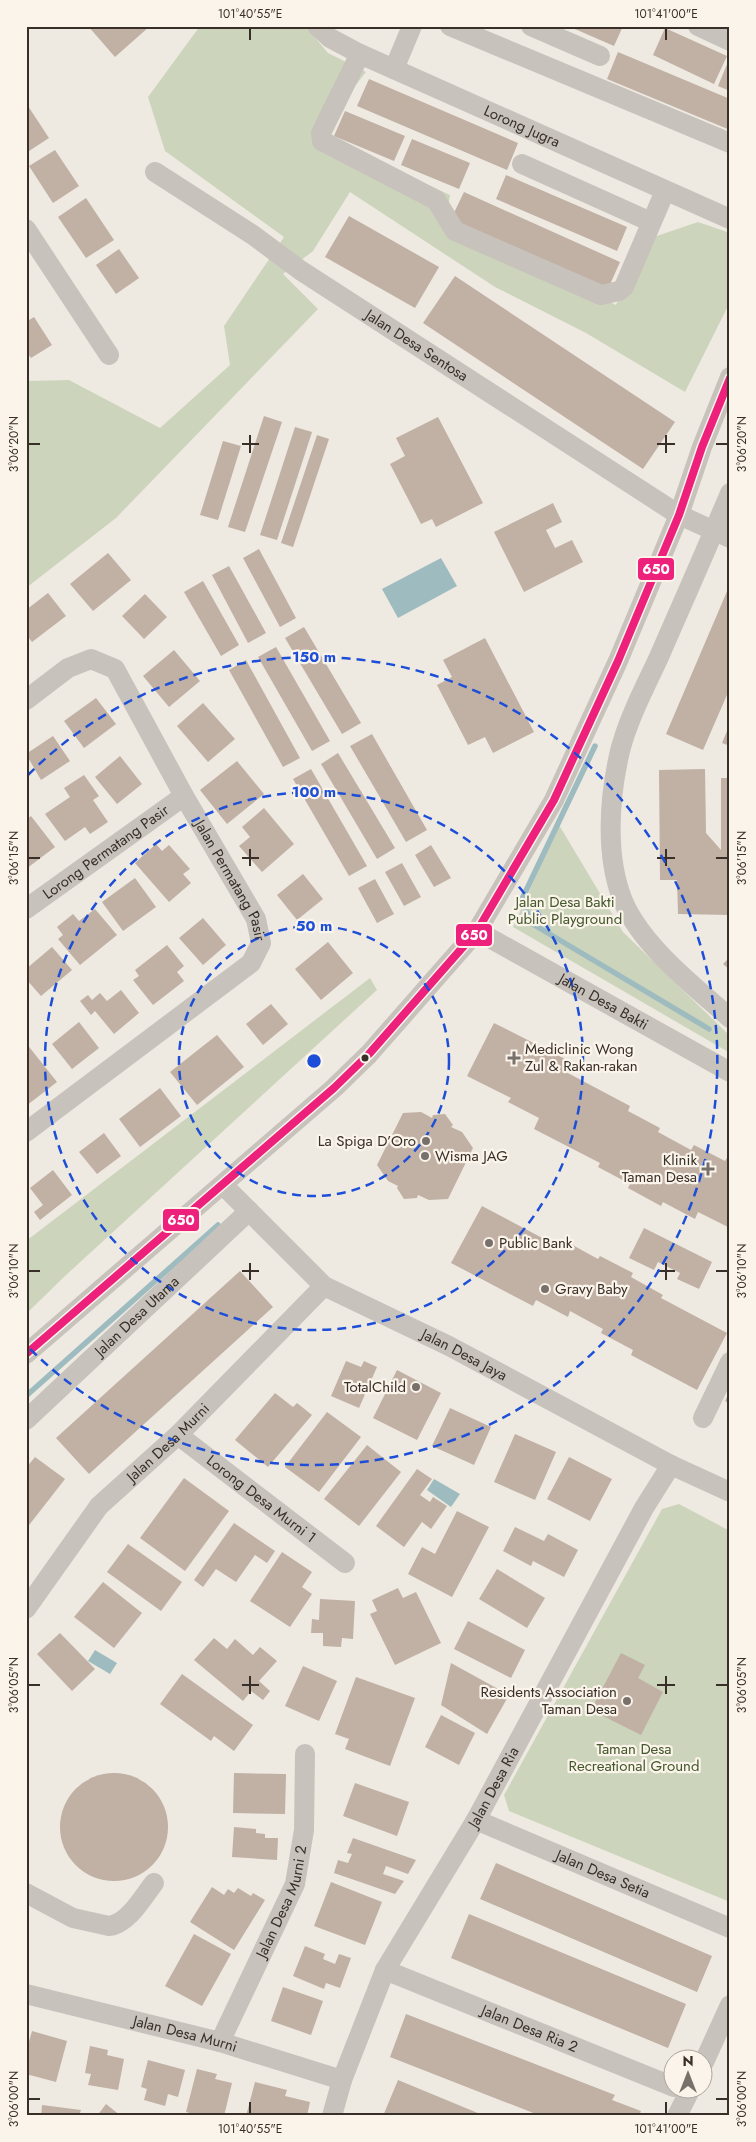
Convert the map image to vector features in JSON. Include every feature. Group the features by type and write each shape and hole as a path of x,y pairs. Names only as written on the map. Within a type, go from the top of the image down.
{"street":[{"name":"Lorong Jugra","path":"317,26 330,38 360,54 730,219"},
{"path":"394,69 412,26"},
{"path":"531,26 600,56"},
{"path":"698,26 730,41"},
{"path":"454,27 730,143"},
{"path":"360,54 321,134 322,141 436,200 455,231 604,296 619,291 624,287 664,191"},
{"path":"522,164 651,222"},
{"name":"Jalan Desa Sentosa","path":"155,172 254,235 300,270 679,515 722,535"},
{"path":"26,229 109,355"},
{"path":"26,1354 334,1088 369,1054 476,931 554,800 618,661 679,515 702,446 730,377"},
{"path":"730,493 722,535 638,704 620,751 613,808 612,865 624,902 646,937 688,980 730,1018"},
{"name":"Jalan Permatang Pasir","path":"26,700 68,668 92,659 115,669 184,796 256,919 261,943 251,963 26,1132"},
{"name":"Lorong Permatang Pasir","path":"26,909 184,796"},
{"name":"Jalan Desa Bakti","path":"476,931 730,1072"},
{"name":"Jalan Desa Jaya","path":"223,1185 324,1286 455,1349 671,1466 730,1492"},
{"name":"Jalan Desa Utama","path":"26,1420 249,1211"},
{"name":"Jalan Desa Murni","path":"26,1609 99,1506 178,1435 324,1286"},
{"path":"703,1418 730,1362"},
{"name":"Lorong Desa Murni 1","path":"178,1435 345,1563"},
{"name":"Jalan Desa Ria","path":"332,2116 342,2080 385,1970 476,1820 644,1508 671,1466"},
{"name":"Jalan Desa Murni 2","path":"220,2042 295,1884 304,1830 305,1754"},
{"name":"Jalan Desa Setia","path":"476,1820 730,1928"},
{"path":"26,1893 73,1918 109,1926 115,1925 124,1919 154,1883"},
{"name":"Jalan Desa Ria 2","path":"385,1970 664,2082"},
{"name":"Jalan Desa Murni","path":"26,1994 220,2042 342,2080"},
{"path":"709,2050 730,2005"},
{"path":"677,2116 681,2100"}],"green space":[{"path":"200,26 305,26 328,53 366,72 317,134 450,195 446,221 616,305 648,239 698,222 730,233 730,302 685,392 586,333 495,287 350,192 313,251 283,274 318,309 116,518 26,588 26,381 69,380 160,428 230,365 224,326 284,237 165,151 148,97"},
{"name":"Jalan Desa Bakti Public Playground","path":"559,825 623,932 730,1036 730,1053 513,927"},
{"path":"370,978 377,990 26,1314 26,1241"},
{"name":"Taman Desa Recreational Ground","path":"679,1504 730,1531 730,1902 509,1811 504,1795 662,1509"}],"water":[{"path":"441,558 457,586 398,618 382,589"},
{"path":"434,1479 460,1494 451,1507 427,1490"},
{"path":"95,1650 117,1663 110,1674 88,1661"}],"building":[{"path":"88,26 150,26 115,57"},
{"path":"568,26 623,26 614,46"},
{"path":"665,28 727,56 714,84 653,55"},
{"path":"618,52 730,99 730,130 607,79"},
{"path":"730,57 730,91 718,86"},
{"path":"369,79 518,143 507,170 357,106"},
{"path":"26,103 49,138 26,153"},
{"path":"345,111 405,136 394,161 334,136"},
{"path":"412,139 470,163 459,189 401,165"},
{"path":"55,150 79,186 53,203 29,166"},
{"path":"506,175 627,227 617,251 496,199"},
{"path":"464,192 620,262 608,289 451,219"},
{"path":"86,198 114,240 86,258 58,217"},
{"path":"349,216 439,267 415,308 325,257"},
{"path":"119,249 139,278 116,294 96,265"},
{"path":"455,276 675,422 643,469 423,323"},
{"path":"34,317 52,345 31,358 26,351 26,322"},
{"path":"264,416 282,422 245,532 228,527"},
{"path":"438,417 483,503 436,527 432,519 421,524 390,464 405,456 396,438"},
{"path":"295,427 312,432 277,540 260,535"},
{"path":"317,435 329,439 293,547 281,543"},
{"path":"223,441 241,446 218,520 200,515"},
{"path":"553,503 562,522 546,530 555,548 572,540 583,562 524,592 494,532"},
{"path":"259,549 296,618 280,627 243,558"},
{"path":"108,553 131,580 93,611 70,584"},
{"path":"229,566 266,633 248,643 212,575"},
{"path":"203,581 239,645 221,656 184,592"},
{"path":"728,589 730,589 730,688 703,750 666,734"},
{"path":"48,593 66,616 32,642 26,634 26,610"},
{"path":"145,594 167,617 144,639 122,616"},
{"path":"304,627 361,723 342,734 285,638"},
{"path":"485,638 534,732 493,753 485,737 468,745 437,685 452,677 443,660"},
{"path":"276,647 330,741 312,751 258,657"},
{"path":"174,650 200,681 169,707 143,676"},
{"path":"246,660 300,758 283,767 229,670"},
{"path":"96,698 116,724 84,748 64,721"},
{"path":"203,703 235,739 208,762 177,726"},
{"path":"730,724 730,746 722,743"},
{"path":"372,734 427,830 406,842 350,746"},
{"path":"53,736 70,761 41,780 26,754"},
{"path":"338,753 395,848 377,859 321,764"},
{"path":"120,756 142,784 117,804 95,777"},
{"path":"237,761 264,794 227,824 200,790"},
{"path":"311,769 367,866 349,876 293,779"},
{"path":"705,769 706,833 721,850 721,778 730,778 730,915 678,914 677,880 660,880 659,770"},
{"path":"84,775 99,796 93,800 108,822 90,834 85,827 65,841 45,814 70,797 64,788"},
{"path":"264,808 294,844 262,872 239,846 250,837 242,827"},
{"path":"31,816 55,847 26,869 26,820"},
{"path":"156,844 162,851 169,845 190,869 183,874 191,883 169,902 135,863"},
{"path":"431,845 451,878 434,887 415,855"},
{"path":"402,863 421,897 404,906 385,872"},
{"path":"303,874 323,899 297,920 277,895"},
{"path":"135,878 156,907 123,931 102,902"},
{"path":"375,879 394,914 377,923 358,888"},
{"path":"95,909 117,935 80,965 58,939 63,935 57,927 73,914 79,921"},
{"path":"203,918 226,945 203,965 179,938"},
{"path":"328,942 353,973 321,1000 295,969"},
{"path":"167,945 184,966 177,972 184,981 153,1005 133,980 139,976 135,970"},
{"path":"52,947 72,970 41,996 26,979 26,969"},
{"path":"730,957 730,970 723,964"},
{"path":"121,990 139,1013 114,1034 95,1011 91,1015 80,1001 88,995 92,1000 100,993 107,1001"},
{"path":"271,1004 288,1024 263,1045 246,1024"},
{"path":"79,1022 99,1048 72,1069 52,1044"},
{"path":"494,1023 569,1061 564,1071 630,1106 628,1111 660,1128 658,1132 691,1150 694,1145 725,1161 730,1153 730,1228 698,1212 695,1219 663,1202 661,1206 628,1188 630,1184 598,1167 600,1163 534,1129 539,1118 508,1102 511,1098 467,1076"},
{"path":"217,1035 244,1067 197,1105 170,1072"},
{"path":"26,1043 57,1082 26,1106"},
{"path":"160,1088 181,1116 140,1147 119,1119"},
{"name":"Wisma JAG","path":"421,1112 432,1118 433,1115 445,1114 453,1125 451,1127 462,1132 473,1148 448,1199 429,1200 418,1195 417,1198 404,1199 397,1188 398,1186 388,1181 377,1165 403,1113"},
{"path":"104,1133 121,1156 97,1174 79,1152"},
{"path":"53,1170 72,1195 40,1220 34,1212 43,1205 30,1188"},
{"path":"482,1206 563,1249 567,1242 598,1259 600,1256 633,1273 631,1277 663,1295 661,1298 727,1333 697,1390 631,1355 633,1350 601,1333 603,1329 570,1311 568,1317 536,1300 533,1306 451,1263"},
{"path":"644,1228 712,1262 699,1289 677,1279 680,1273 658,1262 654,1270 629,1258"},
{"path":"240,1271 273,1307 89,1474 56,1438"},
{"path":"346,1361 361,1367 364,1361 377,1367 359,1408 331,1396"},
{"path":"397,1370 441,1393 417,1440 373,1418"},
{"path":"730,1391 730,1404 725,1401"},
{"path":"275,1393 293,1407 297,1403 312,1415 268,1467 235,1440"},
{"path":"450,1408 491,1427 474,1465 432,1446"},
{"path":"327,1412 361,1437 319,1492 285,1467"},
{"path":"515,1434 556,1452 535,1500 494,1482"},
{"path":"367,1445 401,1472 359,1526 324,1499"},
{"path":"35,1457 65,1479 26,1529 26,1468"},
{"path":"569,1457 612,1479 590,1521 547,1499"},
{"path":"417,1469 432,1479 420,1495 430,1502 433,1497 447,1506 431,1529 422,1522 404,1547 376,1526"},
{"path":"184,1478 229,1511 185,1571 140,1538"},
{"path":"457,1511 489,1527 452,1597 408,1574 422,1547 435,1554"},
{"path":"234,1523 275,1551 267,1563 255,1555 236,1582 216,1569 203,1587 194,1580"},
{"path":"515,1527 544,1541 548,1534 578,1550 564,1577 533,1561 531,1566 503,1551"},
{"path":"128,1544 182,1582 161,1611 107,1572"},
{"path":"282,1552 312,1572 302,1587 312,1594 290,1627 250,1601"},
{"path":"497,1569 545,1598 527,1628 479,1599"},
{"path":"103,1582 142,1613 114,1648 74,1617"},
{"path":"398,1588 403,1598 416,1592 441,1643 395,1665 370,1614 377,1611 372,1600"},
{"path":"320,1599 355,1601 353,1639 342,1638 341,1647 323,1646 323,1633 311,1633 312,1619 319,1620"},
{"path":"468,1621 525,1650 511,1678 454,1649"},
{"path":"60,1633 95,1669 72,1691 37,1654"},
{"path":"214,1638 227,1649 235,1639 253,1655 260,1647 277,1661 259,1681 270,1691 263,1700 251,1691 243,1701 194,1660"},
{"name":"Residents Association Taman Desa","path":"621,1653 645,1665 638,1678 663,1692 641,1735 591,1710"},
{"path":"451,1663 509,1695 487,1734 441,1705"},
{"path":"303,1666 337,1681 319,1721 285,1706"},
{"path":"182,1674 253,1725 234,1751 214,1736 211,1741 160,1704"},
{"path":"356,1677 415,1698 390,1766 345,1749 349,1739 335,1734"},
{"path":"441,1715 475,1733 459,1765 425,1747"},
{"path":"114,1773 135,1777 153,1788 164,1806 168,1827 164,1848 153,1866 135,1877 114,1881 93,1877 75,1866 64,1848 60,1827 64,1806 75,1788 93,1777"},
{"path":"234,1773 286,1774 285,1814 233,1813"},
{"path":"355,1783 409,1802 397,1836 343,1816"},
{"path":"234,1827 256,1829 256,1833 265,1834 265,1838 278,1838 277,1860 232,1857"},
{"path":"353,1838 416,1860 408,1874 386,1866 383,1874 404,1881 395,1894 334,1873 338,1860 348,1863 352,1854 347,1853"},
{"path":"496,1863 712,1956 697,1992 480,1899"},
{"path":"331,1882 382,1902 365,1945 314,1926"},
{"path":"212,1887 224,1895 228,1889 234,1893 238,1888 251,1896 253,1893 265,1900 234,1950 190,1922"},
{"path":"469,1914 686,2004 668,2048 451,1958"},
{"path":"194,1934 231,1954 202,2006 165,1986"},
{"path":"305,1946 325,1954 323,1959 335,1964 339,1954 351,1958 340,1988 326,1983 324,1989 293,1976"},
{"path":"283,1987 323,2001 311,2035 271,2021"},
{"path":"406,2014 615,2095 612,2100 641,2111 639,2116 541,2116 390,2057"},
{"path":"32,2031 67,2041 56,2082 26,2074 26,2052"},
{"path":"90,2046 108,2050 107,2055 124,2059 118,2090 88,2085 91,2074 85,2073"},
{"path":"148,2060 185,2070 178,2097 168,2094 165,2106 144,2100 147,2089 141,2087"},
{"path":"197,2069 217,2074 215,2079 232,2083 224,2116 201,2116 186,2112"},
{"path":"398,2080 485,2116 383,2116"},
{"path":"255,2082 287,2090 285,2096 310,2102 307,2116 246,2116"},
{"path":"106,2104 121,2116 97,2116"},
{"path":"42,2105 81,2110 79,2116 41,2116"}],"waterway":[{"path":"595,746 522,899 531,923 709,1029"},
{"path":"26,1396 218,1225"}],"transit line":[{"name":"650","path":"26,1354 334,1088 369,1054 477,931 554,800 618,661 679,515 702,447 730,378"}],"place":[{"name":"Mediclinic Wong Zul & Rakan-rakan","path":"514,1058"},
{"name":"La Spiga D’Oro","path":"426,1141"},
{"name":"Wisma JAG","path":"425,1156"},
{"name":"Klinik Taman Desa","path":"708,1169"},
{"name":"Public Bank","path":"489,1243"},
{"name":"Gravy Baby","path":"545,1289"},
{"name":"TotalChild","path":"416,1387"},
{"name":"Residents Association Taman Desa","path":"627,1701"}]}
